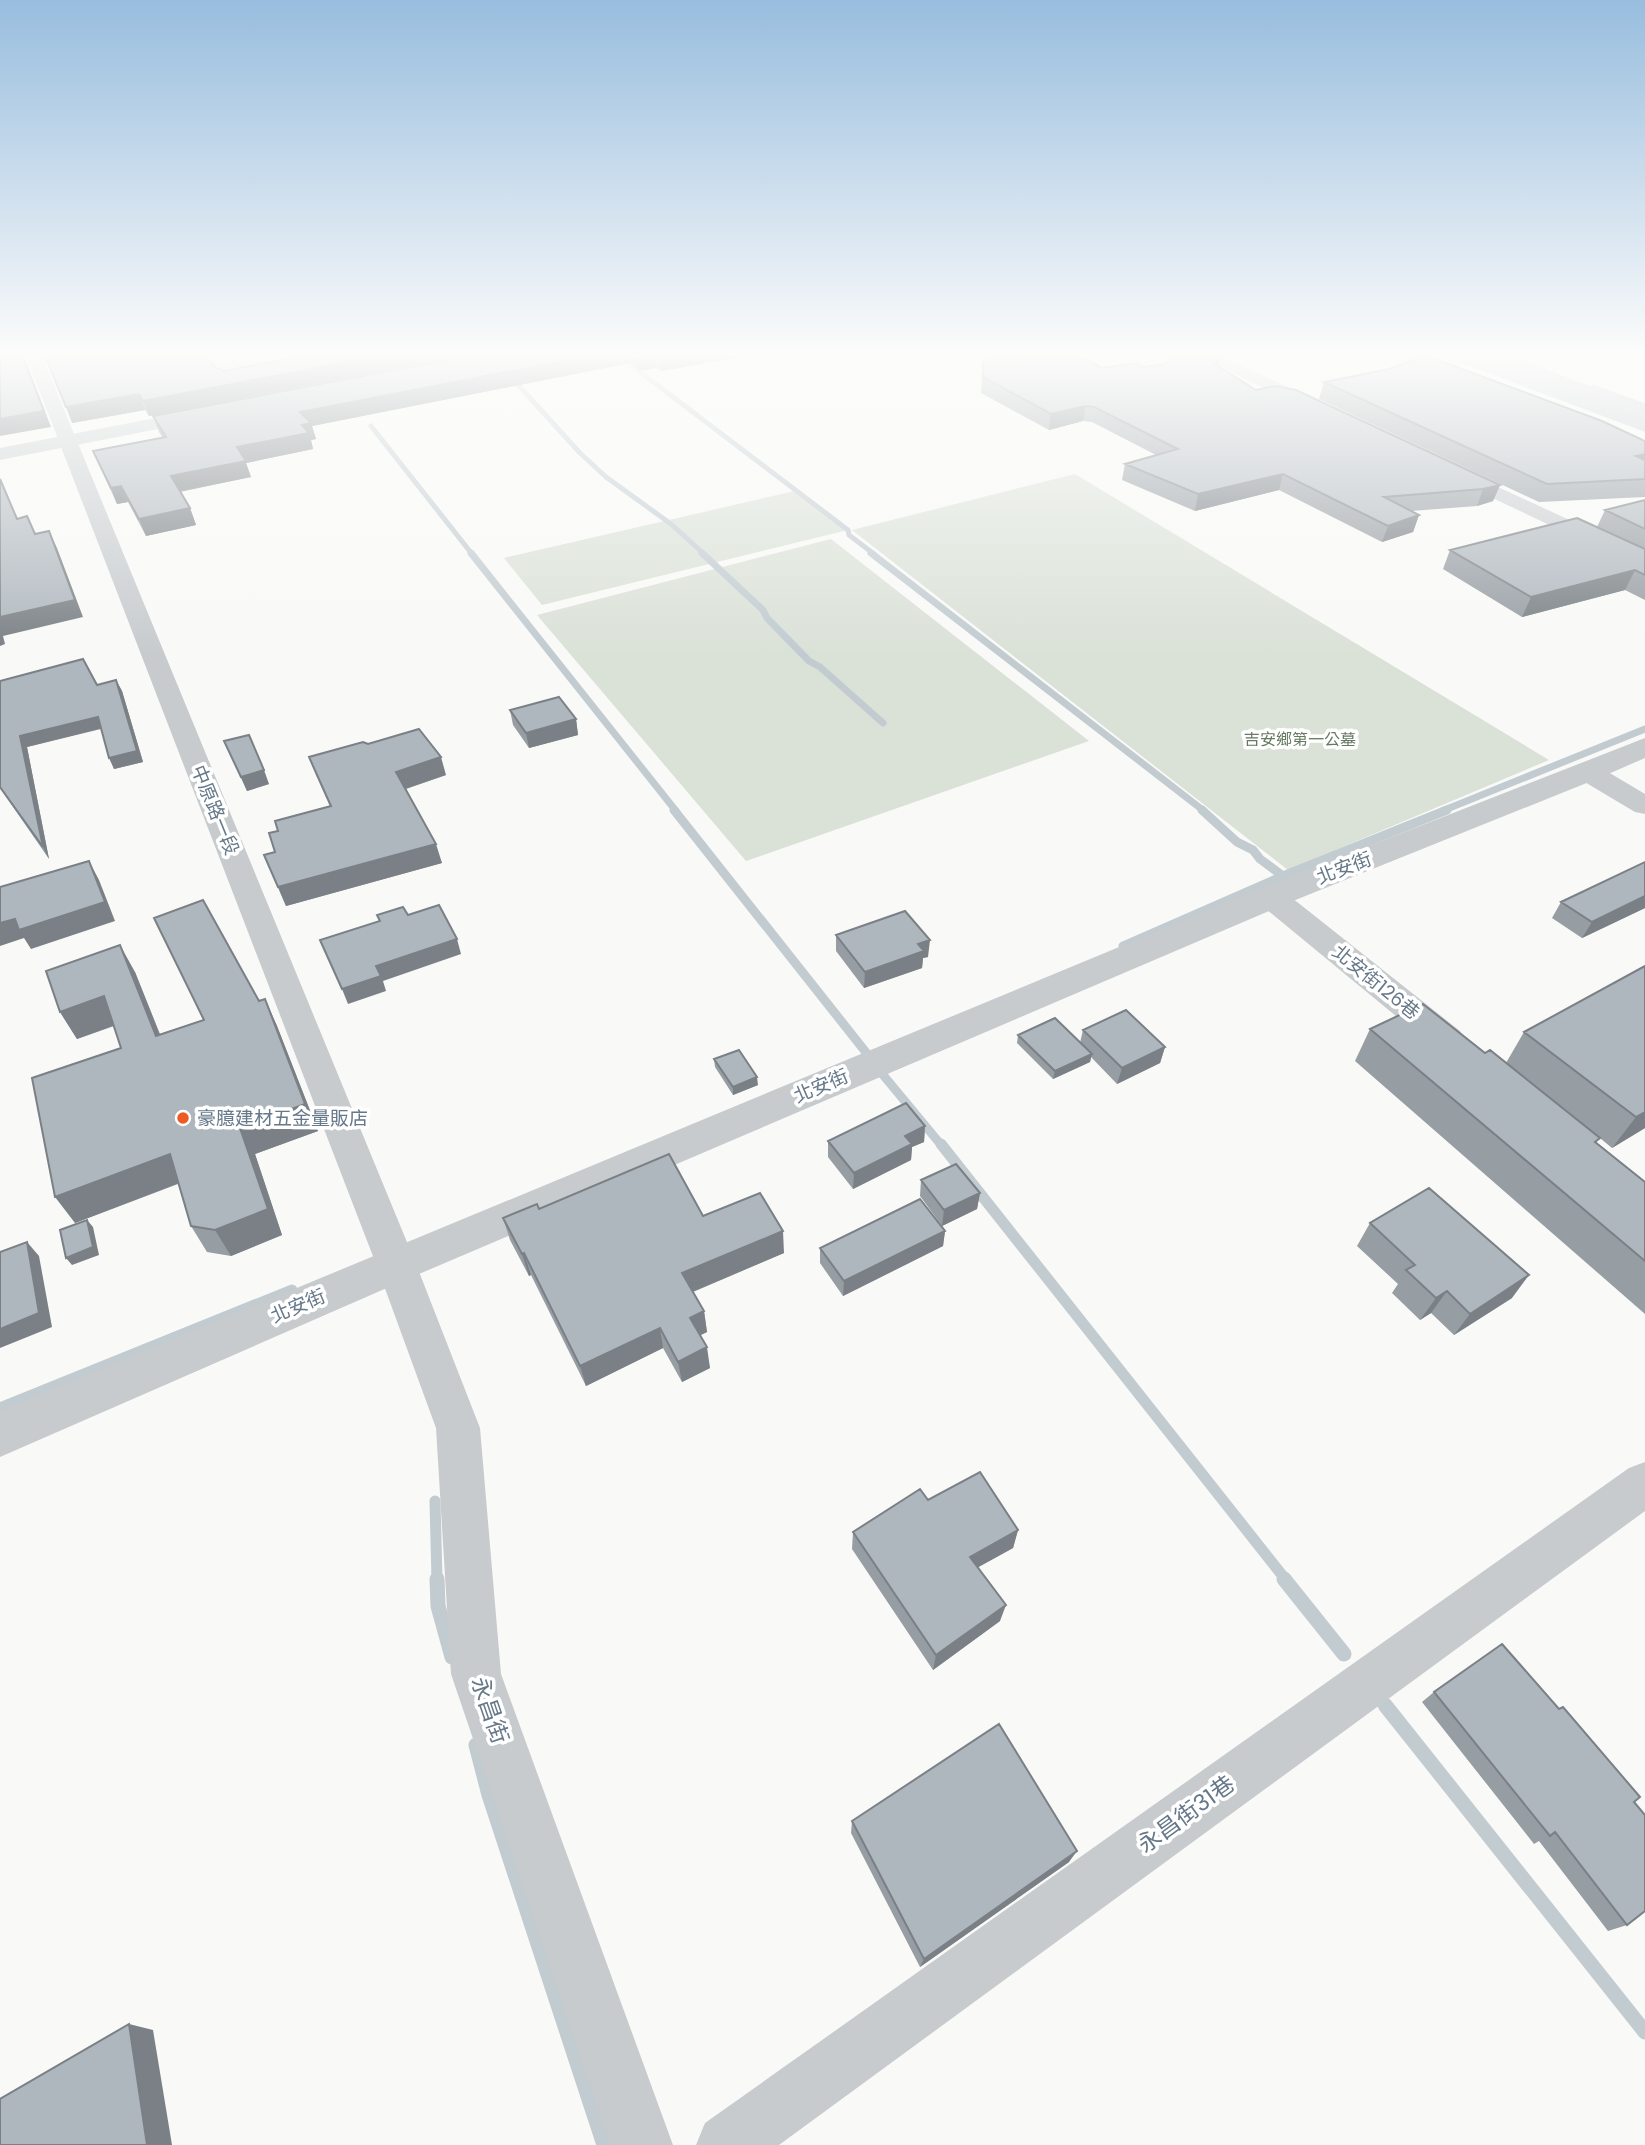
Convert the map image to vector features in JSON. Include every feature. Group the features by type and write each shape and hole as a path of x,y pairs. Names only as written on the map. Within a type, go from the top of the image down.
{"street":[{"name":"中原路一段","path":"75,456 396,1264"},
{"path":"1444,467 1645,563"},
{"name":"北安街","path":"0,1434 396,1264 1271,897 1645,747"},
{"path":"1588,772 1645,806"},
{"name":"北安街126巷","path":"1271,897 1474,1061"},
{"name":"永昌街","path":"396,1264 458,1429 476,1674 642,2145"},
{"name":"永昌街31巷","path":"727,2145 1645,1484"}],"green space":[{"name":"吉安鄉第一公墓","path":"1075,474 1549,760 1288,870 852,530"},
{"path":"799,490 848,530 542,605 504,558"},
{"path":"831,539 1089,741 746,861 537,615"}],"building":[{"path":"95,456 243,456 246,461 171,476 190,508 139,519 121,486 111,488"},
{"path":"1153,456 1438,456 1500,485 1483,489 1384,497 1419,515 1388,526 1283,474 1198,494 1125,464"},
{"path":"1486,456 1636,456 1645,460 1645,479 1547,484"},
{"path":"0,479 17,519 27,516 35,534 49,531 75,600 0,617"},
{"path":"1645,500 1645,529 1605,510"},
{"path":"1577,518 1645,549 1645,575 1635,570 1531,597 1450,550"},
{"path":"83,659 97,685 116,680 137,751 109,758 98,717 20,736 43,847 0,787 0,681"},
{"path":"559,697 576,719 526,733 510,710"},
{"path":"419,729 441,757 396,772 436,844 278,887 264,855 275,852 269,833 278,831 275,821 331,806 309,757"},
{"path":"249,735 264,770 241,777 224,741"},
{"path":"89,861 105,902 19,930 15,919 0,923 0,887"},
{"path":"1645,862 1645,896 1592,922 1561,902"},
{"path":"203,900 259,1001 265,999 305,1104 240,1128 268,1209 215,1230 191,1226 170,1154 55,1197 32,1078 121,1048 104,996 60,1012 46,971 120,945 156,1036 204,1020 154,918"},
{"path":"439,905 457,939 376,966 381,976 342,989 320,940 380,921 377,915 403,907 408,915"},
{"path":"905,911 930,940 918,944 924,951 865,972 836,935"},
{"path":"1645,966 1645,1112 1636,1117 1524,1032"},
{"path":"1423,1004 1485,1053 1490,1050 1600,1138 1595,1142 1645,1182 1645,1261 1370,1029"},
{"path":"1126,1010 1165,1047 1122,1068 1083,1030"},
{"path":"1055,1018 1092,1054 1055,1071 1018,1035"},
{"path":"739,1050 757,1077 733,1087 714,1059"},
{"path":"906,1103 925,1126 905,1136 912,1144 854,1173 828,1141"},
{"path":"669,1154 703,1216 760,1193 783,1231 682,1273 704,1311 690,1318 707,1347 678,1362 660,1328 580,1366 524,1253 522,1254 503,1218 537,1204 539,1209"},
{"path":"956,1164 980,1193 944,1210 921,1180"},
{"path":"1429,1188 1529,1275 1470,1314 1447,1291 1436,1298 1406,1270 1415,1265 1370,1223"},
{"path":"920,1199 945,1231 844,1281 820,1248"},
{"path":"87,1220 93,1247 66,1258 60,1230"},
{"path":"27,1242 39,1313 0,1329 0,1252"},
{"path":"980,1472 1018,1530 970,1557 1006,1605 936,1655 853,1532 920,1489 928,1500"},
{"path":"1502,1644 1559,1709 1563,1707 1640,1797 1634,1802 1645,1815 1645,1911 1627,1925 1555,1832 1550,1836 1434,1692"},
{"path":"999,1724 1077,1851 924,1959 852,1821"},
{"path":"129,2024 147,2145 0,2145 0,2099"}],"waterway":[{"path":"395,456 472,554"},
{"path":"583,456 606,477 671,524 704,554"},
{"path":"751,456 848,530 849,535 874,554"},
{"path":"471,553 676,811"},
{"path":"702,553 763,610 767,618 809,661 820,667 883,723"},
{"path":"871,553 1204,811"},
{"path":"1442,811 1645,729"},
{"path":"674,810 872,1060"},
{"path":"1202,810 1237,842 1253,850 1260,859 1283,876"},
{"path":"1283,876 1447,810"},
{"path":"1123,946 1283,876"},
{"path":"879,1070 942,1146"},
{"path":"941,1144 1286,1580"},
{"path":"0,1408 292,1290"},
{"path":"435,1501 437,1580"},
{"path":"437,1579 438,1606 452,1657"},
{"path":"1284,1579 1344,1654"},
{"path":"1385,1705 1645,2032"},
{"path":"476,1745 489,1795 604,2145"}],"place":[{"name":"豪臆建材五金量販店","path":"183,1118"}]}
